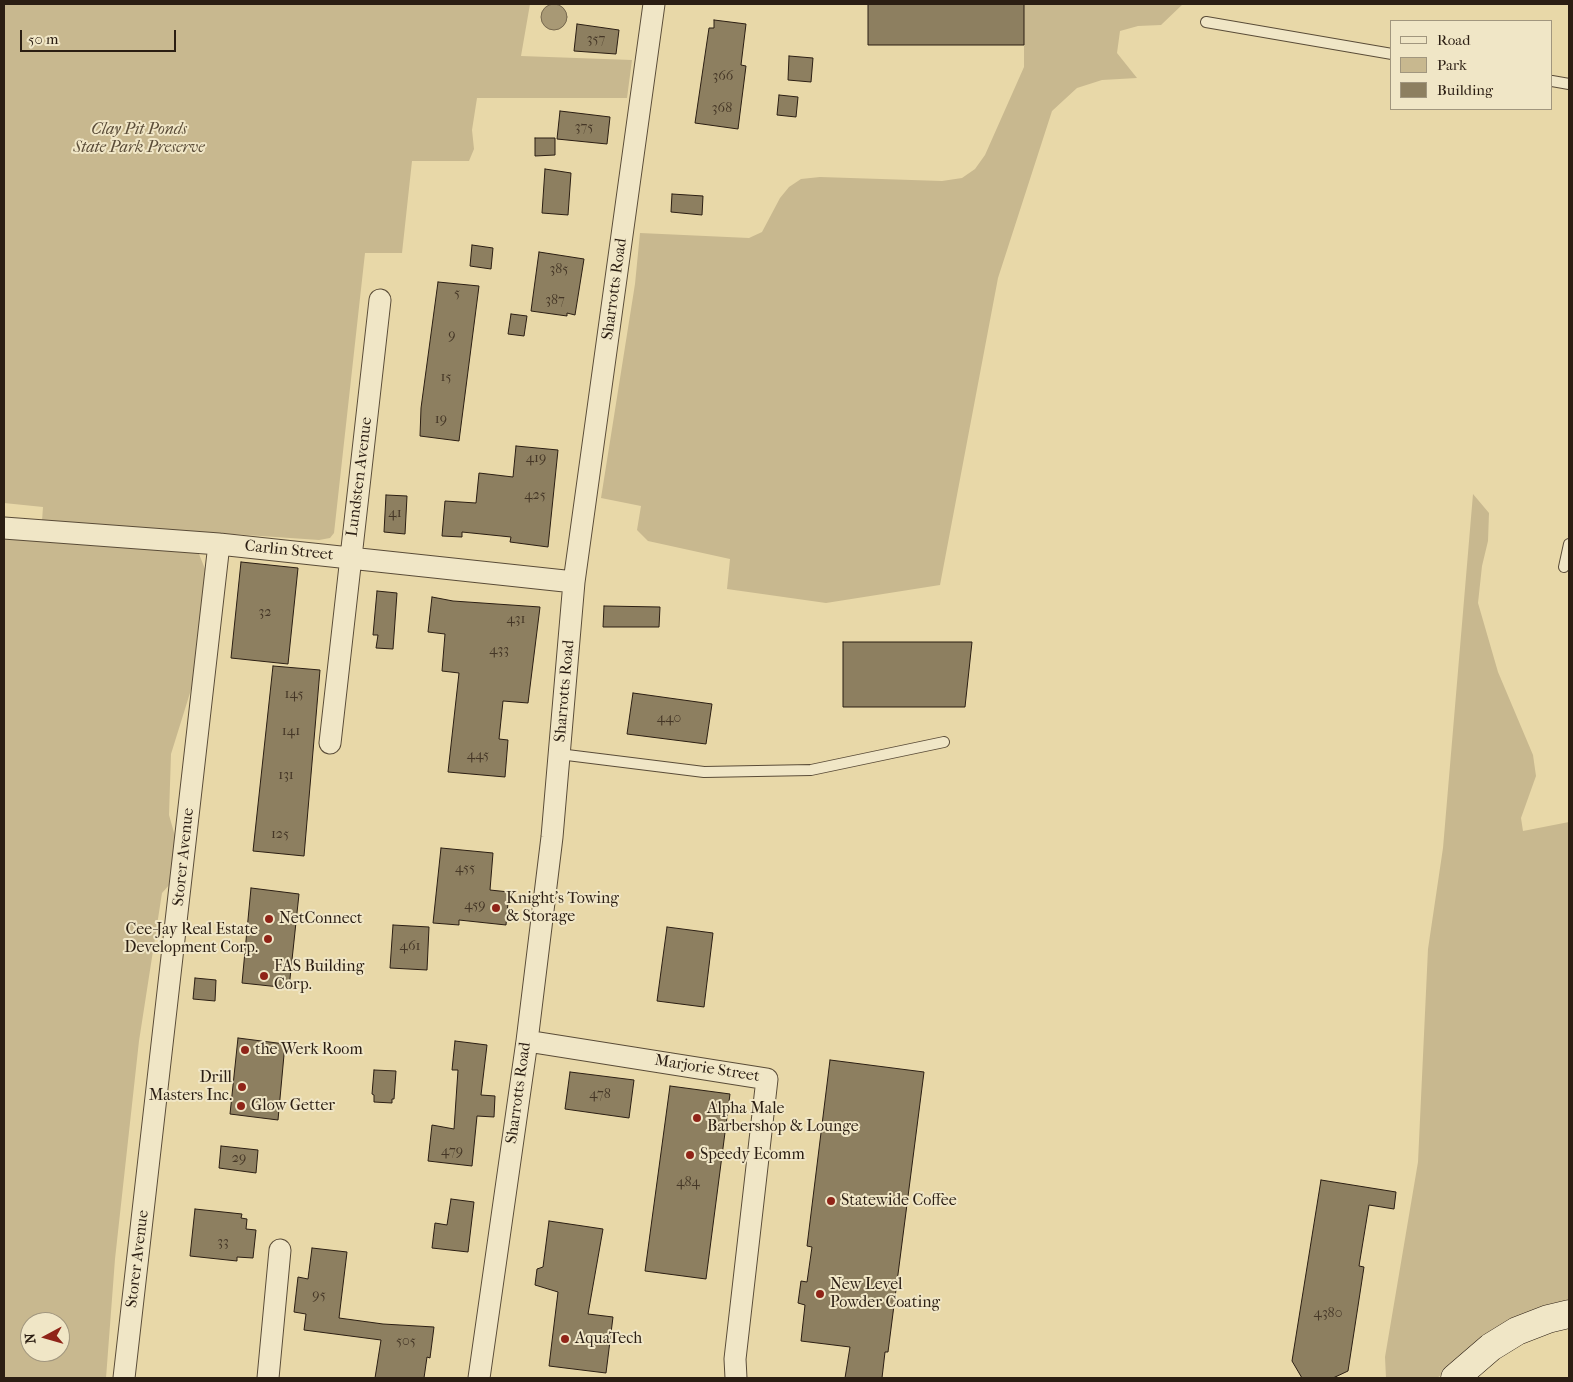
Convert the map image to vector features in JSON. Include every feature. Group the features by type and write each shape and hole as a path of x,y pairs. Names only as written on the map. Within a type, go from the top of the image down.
{"street":[{"name":"Sharrotts Road","path":"479,1378 527,1041 552,837 574,582 654,4"},
{"name":"Lundsten Avenue","path":"330,743 380,300"},
{"name":"Carlin Street","path":"4,528 219,544 574,582"},
{"name":"Storer Avenue","path":"124,1378 219,544"},
{"name":"Marjorie Street","path":"527,1041 767,1079 735,1359 736,1378"},
{"path":"268,1378 280,1250"},
{"path":"1455,1378 1491,1348 1517,1331 1548,1318 1569,1314"}],"lane":[{"path":"1206,22 1390,54"},
{"path":"1553,81 1569,84"},
{"path":"1564,567 1569,544"},
{"path":"560,754 704,772 811,770 944,742"}],"green space":[{"name":"Clay Pit Ponds State Park Preserve","path":"4,4 530,4 521,56 632,60 627,98 477,98 472,130 474,149 469,161 412,161 402,253 365,253 334,533 330,538 319,540 42,521 43,507 4,503"},
{"path":"1024,4 1183,4 1161,25 1138,26 1120,31 1117,53 1137,78 1102,80 1077,88 1052,111 998,278 940,585 826,603 727,589 730,559 648,541 637,530 641,506 601,498 635,284 640,233 749,238 762,232 780,198 789,187 801,179 820,177 942,181 962,178 975,169 985,155 1024,67"},
{"path":"1473,494 1489,513 1488,541 1482,566 1478,603 1498,672 1533,755 1536,776 1521,818 1523,831 1569,822 1569,1300 1549,1304 1501,1329 1437,1378 1386,1378 1385,1357 1418,1162 1428,949 1443,848"},
{"path":"4,535 189,550 199,554 205,569 194,680 171,754 169,815 175,836 170,884 162,893 139,1041 115,1259 106,1378 4,1378"}],"shaded area":[{"path":"554,4 563,8 567,17 563,26 554,30 545,26 541,17 545,8"}],"building":[{"path":"868,4 1024,4 1024,45 868,45"},
{"path":"714,20 746,24 741,65 746,66 738,129 695,123 709,28 714,28"},
{"path":"577,24 619,30 616,54 574,51"},
{"path":"789,56 813,58 811,82 788,80"},
{"path":"779,95 798,97 796,117 777,115"},
{"path":"560,111 610,117 607,144 557,139"},
{"path":"535,138 555,138 555,155 535,156"},
{"path":"545,169 571,173 568,215 542,213"},
{"path":"672,194 703,196 702,215 671,212"},
{"path":"472,245 493,248 491,269 470,266"},
{"path":"539,252 584,259 575,315 567,313 567,316 531,311"},
{"path":"438,282 479,286 459,441 420,436 421,408"},
{"path":"511,314 527,316 524,336 508,334"},
{"path":"516,446 558,450 548,547 510,542 511,537 462,532 462,537 442,536 445,501 476,503 479,473 513,477"},
{"path":"386,495 407,496 405,534 384,532"},
{"path":"241,562 298,568 288,664 231,658"},
{"path":"377,591 397,593 393,649 376,648 378,635 373,635"},
{"path":"432,597 453,601 540,607 528,703 503,701 499,739 508,740 505,777 448,772 459,673 442,671 445,634 428,632"},
{"path":"604,606 660,607 659,627 603,627"},
{"path":"843,642 972,642 965,707 843,707"},
{"path":"273,666 320,670 304,856 253,851"},
{"path":"633,693 712,704 706,744 627,734"},
{"path":"441,848 493,853 490,890 509,892 506,925 459,920 459,925 433,923"},
{"path":"251,888 299,894 289,988 242,983"},
{"path":"393,925 429,927 427,970 390,968"},
{"path":"667,927 713,933 704,1007 657,1001"},
{"path":"195,978 216,980 215,1001 193,999"},
{"path":"238,1038 285,1044 278,1120 230,1114"},
{"path":"455,1041 487,1045 481,1095 495,1096 494,1117 477,1116 472,1166 428,1161 432,1125 454,1129 458,1070 452,1070"},
{"path":"830,1060 924,1072 888,1352 885,1352 882,1378 845,1378 850,1347 801,1341 805,1305 798,1303 801,1281 807,1282 812,1247 807,1246"},
{"path":"374,1070 396,1071 392,1103 374,1102 374,1095 372,1094"},
{"path":"570,1072 634,1080 629,1118 565,1109"},
{"path":"670,1086 730,1094 706,1279 645,1271"},
{"path":"221,1146 258,1150 256,1173 219,1168"},
{"path":"1321,1180 1396,1192 1394,1209 1369,1205 1359,1266 1364,1267 1348,1371 1333,1378 1302,1378 1292,1361"},
{"path":"451,1199 474,1202 468,1252 432,1248 435,1223 447,1225"},
{"path":"195,1209 242,1214 241,1218 247,1219 246,1229 256,1230 253,1258 237,1257 237,1261 190,1256"},
{"path":"549,1221 603,1229 588,1314 613,1317 606,1373 549,1366 558,1292 535,1285 537,1269 543,1267"},
{"path":"312,1248 347,1252 339,1318 383,1324 434,1327 430,1358 427,1357 424,1378 375,1378 381,1340 304,1330 306,1314 294,1312 298,1277 308,1279"}],"place":[{"name":"Knight's Towing & Storage","path":"496,908"},
{"name":"NetConnect","path":"269,919"},
{"name":"Cee-Jay Real Estate Development Corp.","path":"268,939"},
{"name":"FAS Building Corp.","path":"264,976"},
{"name":"the Werk Room","path":"245,1050"},
{"name":"Drill Masters Inc.","path":"242,1087"},
{"name":"Glow Getter","path":"241,1106"},
{"name":"Alpha Male Barbershop & Lounge","path":"697,1118"},
{"name":"Speedy Ecomm","path":"690,1155"},
{"name":"Statewide Coffee","path":"831,1201"},
{"name":"New Level Powder Coating","path":"820,1294"},
{"name":"AquaTech","path":"565,1339"}]}
